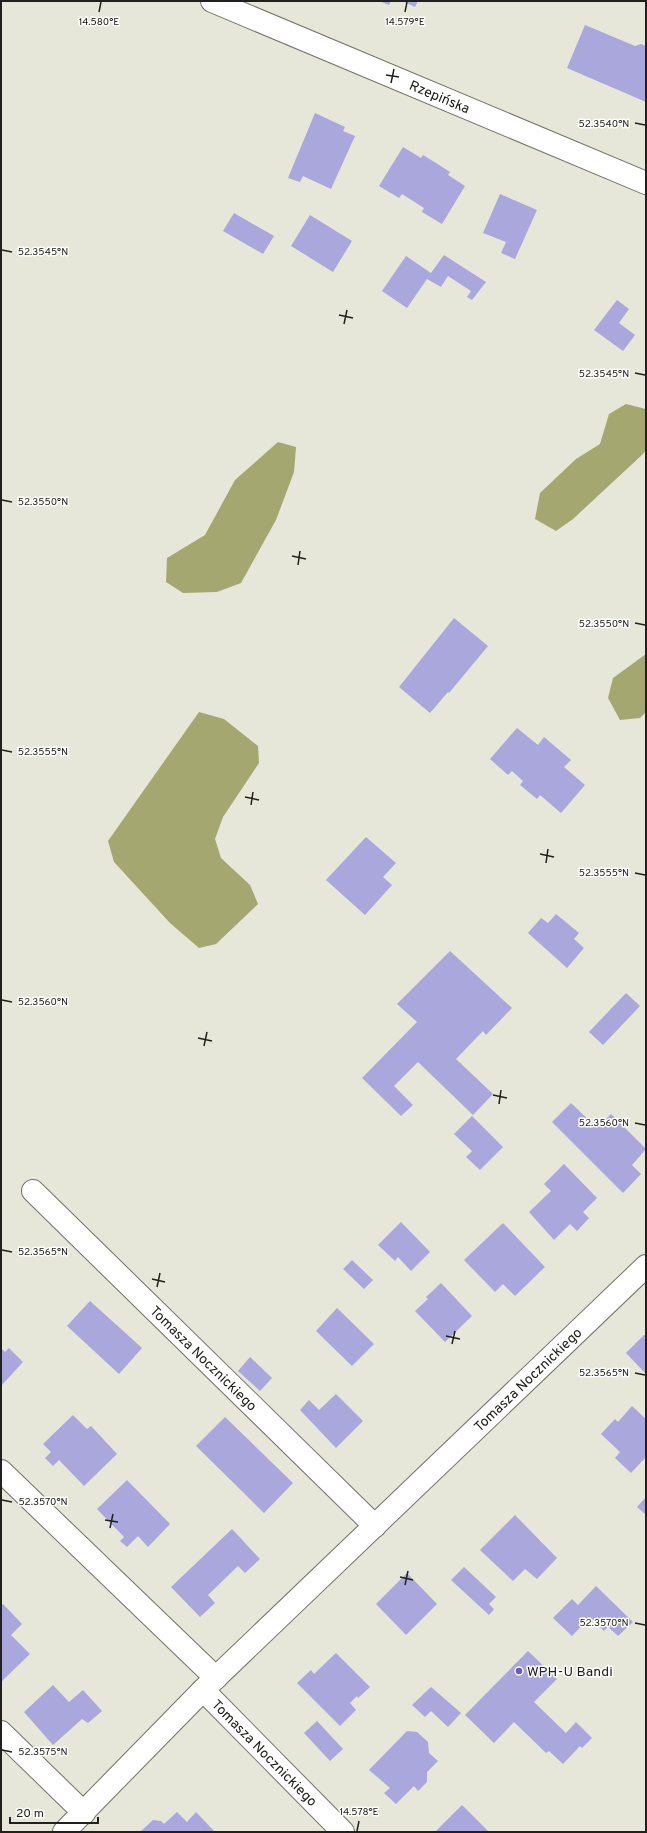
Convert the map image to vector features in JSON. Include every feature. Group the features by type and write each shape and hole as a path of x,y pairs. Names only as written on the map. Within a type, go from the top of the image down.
{"street":[{"name":"Rzepińska","path":"212,1 646,183"},
{"name":"Tomasza Nocznickiego","path":"33,1191 375,1526"},
{"name":"Tomasza Nocznickiego","path":"64,1832 210,1684 646,1266"},
{"name":"Tomasza Nocznickiego","path":"1,1471 210,1684 343,1832"},
{"path":"1,1732 84,1813"}],"shaded area":[{"path":"626,404 646,409 646,450 643,454 573,519 556,531 535,519 540,493 576,459 600,444 609,414"},
{"path":"278,442 296,447 294,472 276,520 241,583 217,592 183,593 166,582 167,558 205,535 235,480"},
{"path":"646,654 646,712 640,718 620,720 608,698 613,678"},
{"path":"199,712 224,719 258,746 259,763 223,817 215,839 221,858 250,885 258,904 216,944 199,948 170,923 114,862 108,841"}],"building":[{"path":"379,1 391,1 389,5"},
{"path":"402,1 418,1 415,7"},
{"path":"585,25 635,46 641,44 646,46 646,102 567,68"},
{"path":"315,113 345,127 343,131 355,136 331,189 303,176 300,182 288,178"},
{"path":"403,147 421,158 423,155 436,163 450,172 448,175 465,186 442,224 422,212 424,208 402,194 399,198 379,186"},
{"path":"500,194 537,210 515,259 501,253 506,242 483,233"},
{"path":"234,213 274,236 263,254 223,231"},
{"path":"310,215 352,241 333,272 291,246"},
{"path":"444,255 486,282 472,300 467,297 471,291 448,276 441,287 427,279 407,308 382,291 406,256 431,273"},
{"path":"617,300 629,309 619,323 635,335 623,351 594,330"},
{"path":"454,618 488,646 449,693 448,692 430,713 399,687"},
{"path":"517,728 538,745 544,737 571,760 564,767 585,785 561,813 540,795 537,799 520,785 523,781 512,771 508,775 490,759"},
{"path":"366,837 396,863 383,877 392,885 365,915 326,880"},
{"path":"556,914 579,933 574,939 584,948 567,968 528,933 541,918 548,923"},
{"path":"450,951 512,1008 486,1035 483,1031 456,1059 493,1094 473,1115 418,1062 394,1086 413,1105 401,1116 362,1078 417,1022 397,1004"},
{"path":"626,993 640,1006 603,1045 589,1032"},
{"path":"571,1103 597,1128 611,1114 646,1149 632,1165 641,1174 623,1193 552,1122"},
{"path":"472,1116 503,1147 480,1170 466,1157 472,1151 454,1134"},
{"path":"564,1164 597,1198 583,1212 589,1218 577,1231 570,1224 554,1240 529,1212 551,1191 544,1184"},
{"path":"401,1222 430,1252 411,1271 398,1257 395,1261 378,1245"},
{"path":"503,1223 545,1267 515,1296 503,1284 495,1292 464,1260"},
{"path":"352,1260 373,1280 364,1289 343,1269"},
{"path":"441,1283 472,1316 445,1342 415,1311 428,1299 426,1297"},
{"path":"90,1301 142,1348 119,1374 67,1326"},
{"path":"337,1308 374,1344 352,1366 316,1331"},
{"path":"644,1335 646,1336 646,1374 626,1353"},
{"path":"1,1348 5,1352 9,1348 23,1362 1,1386"},
{"path":"250,1357 272,1378 260,1391 238,1371"},
{"path":"336,1394 363,1421 336,1448 300,1410 309,1400 319,1410"},
{"path":"632,1406 646,1419 646,1457 631,1473 615,1458 620,1452 601,1434 615,1419 618,1422"},
{"path":"73,1415 87,1429 91,1426 117,1454 84,1486 59,1460 53,1466 45,1458 51,1452 43,1444"},
{"path":"225,1417 293,1483 264,1513 196,1446"},
{"path":"127,1480 170,1524 148,1547 138,1536 127,1547 120,1541 124,1537 97,1509"},
{"path":"646,1497 646,1515 637,1507"},
{"path":"515,1515 557,1558 537,1579 525,1569 513,1581 480,1550"},
{"path":"232,1529 260,1559 245,1573 238,1566 208,1595 215,1603 200,1617 171,1587"},
{"path":"464,1567 496,1597 489,1604 494,1609 489,1615 451,1580"},
{"path":"407,1573 437,1604 406,1635 376,1604"},
{"path":"596,1586 633,1622 618,1636 608,1627 604,1631 590,1617 572,1636 553,1618 572,1599 578,1605"},
{"path":"3,1604 22,1624 11,1635 30,1654 1,1682 1,1606"},
{"path":"528,1651 557,1679 534,1702 566,1733 576,1722 592,1738 582,1748 580,1746 563,1764 549,1751 546,1753 514,1722 494,1743 465,1715"},
{"path":"336,1653 370,1687 350,1703 356,1710 340,1726 297,1683 311,1670 314,1674"},
{"path":"53,1685 69,1702 83,1690 102,1711 88,1723 82,1719 53,1745 24,1712"},
{"path":"431,1687 461,1713 448,1727 431,1711 425,1717 412,1705"},
{"path":"317,1721 343,1749 330,1761 304,1733"},
{"path":"407,1731 417,1732 428,1742 429,1753 438,1761 427,1772 427,1782 418,1791 414,1786 396,1804 384,1793 390,1788 369,1770"},
{"path":"462,1805 489,1832 435,1832"},
{"path":"177,1812 187,1822 196,1812 215,1832 140,1832 153,1820 161,1821 164,1824"}],"place":[{"name":"WPH-U Bandi","path":"519,1671"}]}
